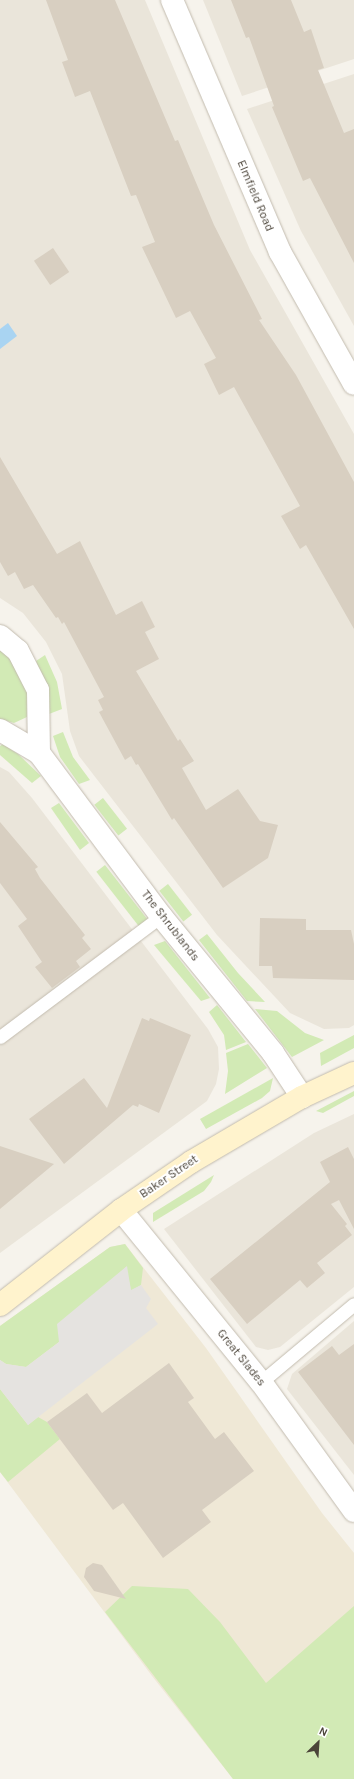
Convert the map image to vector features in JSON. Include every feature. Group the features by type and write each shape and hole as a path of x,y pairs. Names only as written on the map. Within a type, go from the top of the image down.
{"street":[{"name":"Elmfield Road","path":"172,0 280,252 354,384"},
{"path":"0,636 18,651 38,690 39,753"},
{"name":"The Shrublands","path":"0,730 39,753 161,916 274,1053 302,1097"},
{"name":"Baker Street","path":"0,1305 121,1210 197,1158 302,1097 354,1073"},
{"name":"Great Slades","path":"121,1210 261,1382 354,1511"}],"lane":[{"path":"0,1037 161,916"},
{"path":"261,1382 354,1304"}],"shaded area":[{"path":"0,0 145,0 250,250 354,434 354,1025 349,1028 324,1029 290,1013 217,935 79,756 70,731 62,674 46,642 23,613 0,598"},
{"path":"203,0 354,0 354,59 242,96"},
{"path":"354,74 354,326 301,231 247,109"},
{"path":"0,767 9,772 32,798 208,1029 218,1047 219,1069 216,1084 207,1101 0,1253"},
{"path":"354,1114 354,1287 280,1347 268,1350 256,1347 164,1229 314,1133"},
{"path":"125,1244 206,1348 322,1513 354,1553 354,1779 233,1779 152,1676 0,1472 0,1326 110,1247"},
{"path":"127,1266 131,1290 141,1285 151,1299 146,1308 158,1324 28,1425 0,1389 0,1360 6,1364 26,1367 59,1342 57,1324"},
{"path":"354,1321 354,1475 287,1389 292,1374"}],"green space":[{"path":"0,646 4,648 30,694 27,717 14,723 0,719"},
{"path":"45,655 57,682 62,709 49,714 46,689 36,661"},
{"path":"63,732 73,757 90,780 79,784 60,757 53,736"},
{"path":"3,744 18,754 41,776 32,783 0,755 0,746"},
{"path":"103,798 127,829 118,836 94,805"},
{"path":"59,803 89,843 80,850 51,808"},
{"path":"105,865 148,920 139,927 96,872"},
{"path":"168,884 192,915 183,922 159,891"},
{"path":"207,934 238,973 265,1002 247,1001 199,940"},
{"path":"165,941 210,998 201,1001 154,945"},
{"path":"217,1005 246,1042 226,1050 224,1035 209,1012"},
{"path":"255,1009 277,1011 305,1033 324,1040 292,1057"},
{"path":"354,1035 354,1048 321,1066 320,1053"},
{"path":"248,1044 267,1068 225,1094 228,1071 226,1053"},
{"path":"273,1078 270,1091 262,1098 206,1129 200,1119"},
{"path":"354,1091 354,1096 323,1113 316,1111"},
{"path":"214,1175 204,1191 153,1222 153,1213"},
{"path":"125,1244 143,1268 141,1285 131,1291 126,1267 59,1342 26,1367 6,1364 0,1360 0,1326 110,1247"},
{"path":"0,1389 28,1425 38,1417 47,1422 60,1439 8,1482 0,1472"},
{"path":"132,1586 188,1589 220,1622 266,1683 354,1606 354,1779 233,1779 105,1612"}],"water":[{"path":"8,323 17,336 0,349 0,329"}],"building":[{"path":"46,0 115,0 175,141 178,140 214,225 262,319 259,320 296,375 354,482 354,629 306,545 300,549 281,516 300,506 234,387 219,395 204,364 216,358 190,311 176,318 142,247 155,242 136,195 131,196 90,91 75,97 62,62 68,60"},
{"path":"231,0 291,0 304,32 311,29 324,68 318,70 344,133 354,129 354,263 310,178 303,181 272,107 274,106 249,37 246,38"},
{"path":"53,248 69,272 50,285 34,261"},
{"path":"0,457 57,554 80,541 116,615 142,601 155,627 145,632 159,659 136,671 178,741 180,739 194,761 182,768 206,810 238,789 260,821 278,825 268,858 223,888 174,818 172,820 138,764 136,765 131,756 125,760 99,712 103,710 98,700 104,697 64,622 62,624 58,617 56,618 33,585 24,589 15,572 8,576 0,562"},
{"path":"0,822 38,867 35,869 40,878 85,935 82,938 91,949 76,961 80,967 52,988 35,967 42,962 18,926 27,919 0,883"},
{"path":"260,918 306,919 306,930 351,930 354,944 354,980 273,978 272,966 259,966"},
{"path":"142,1018 149,1021 150,1018 191,1035 159,1113 139,1104 138,1107 133,1105 64,1164 29,1119 84,1078 107,1108"},
{"path":"0,1146 54,1164 0,1209"},
{"path":"348,1147 354,1159 354,1229 339,1200 331,1204 347,1224 345,1226 352,1235 317,1263 325,1273 307,1288 300,1280 247,1324 210,1279 330,1182 320,1162"},
{"path":"354,1344 354,1445 298,1372 332,1346 339,1355"},
{"path":"169,1363 194,1398 188,1402 215,1439 224,1432 254,1471 202,1510 211,1522 163,1558 123,1503 113,1510 47,1422 87,1393 102,1413"},
{"path":"93,1563 102,1565 126,1599 94,1591 84,1577 86,1568"}]}
